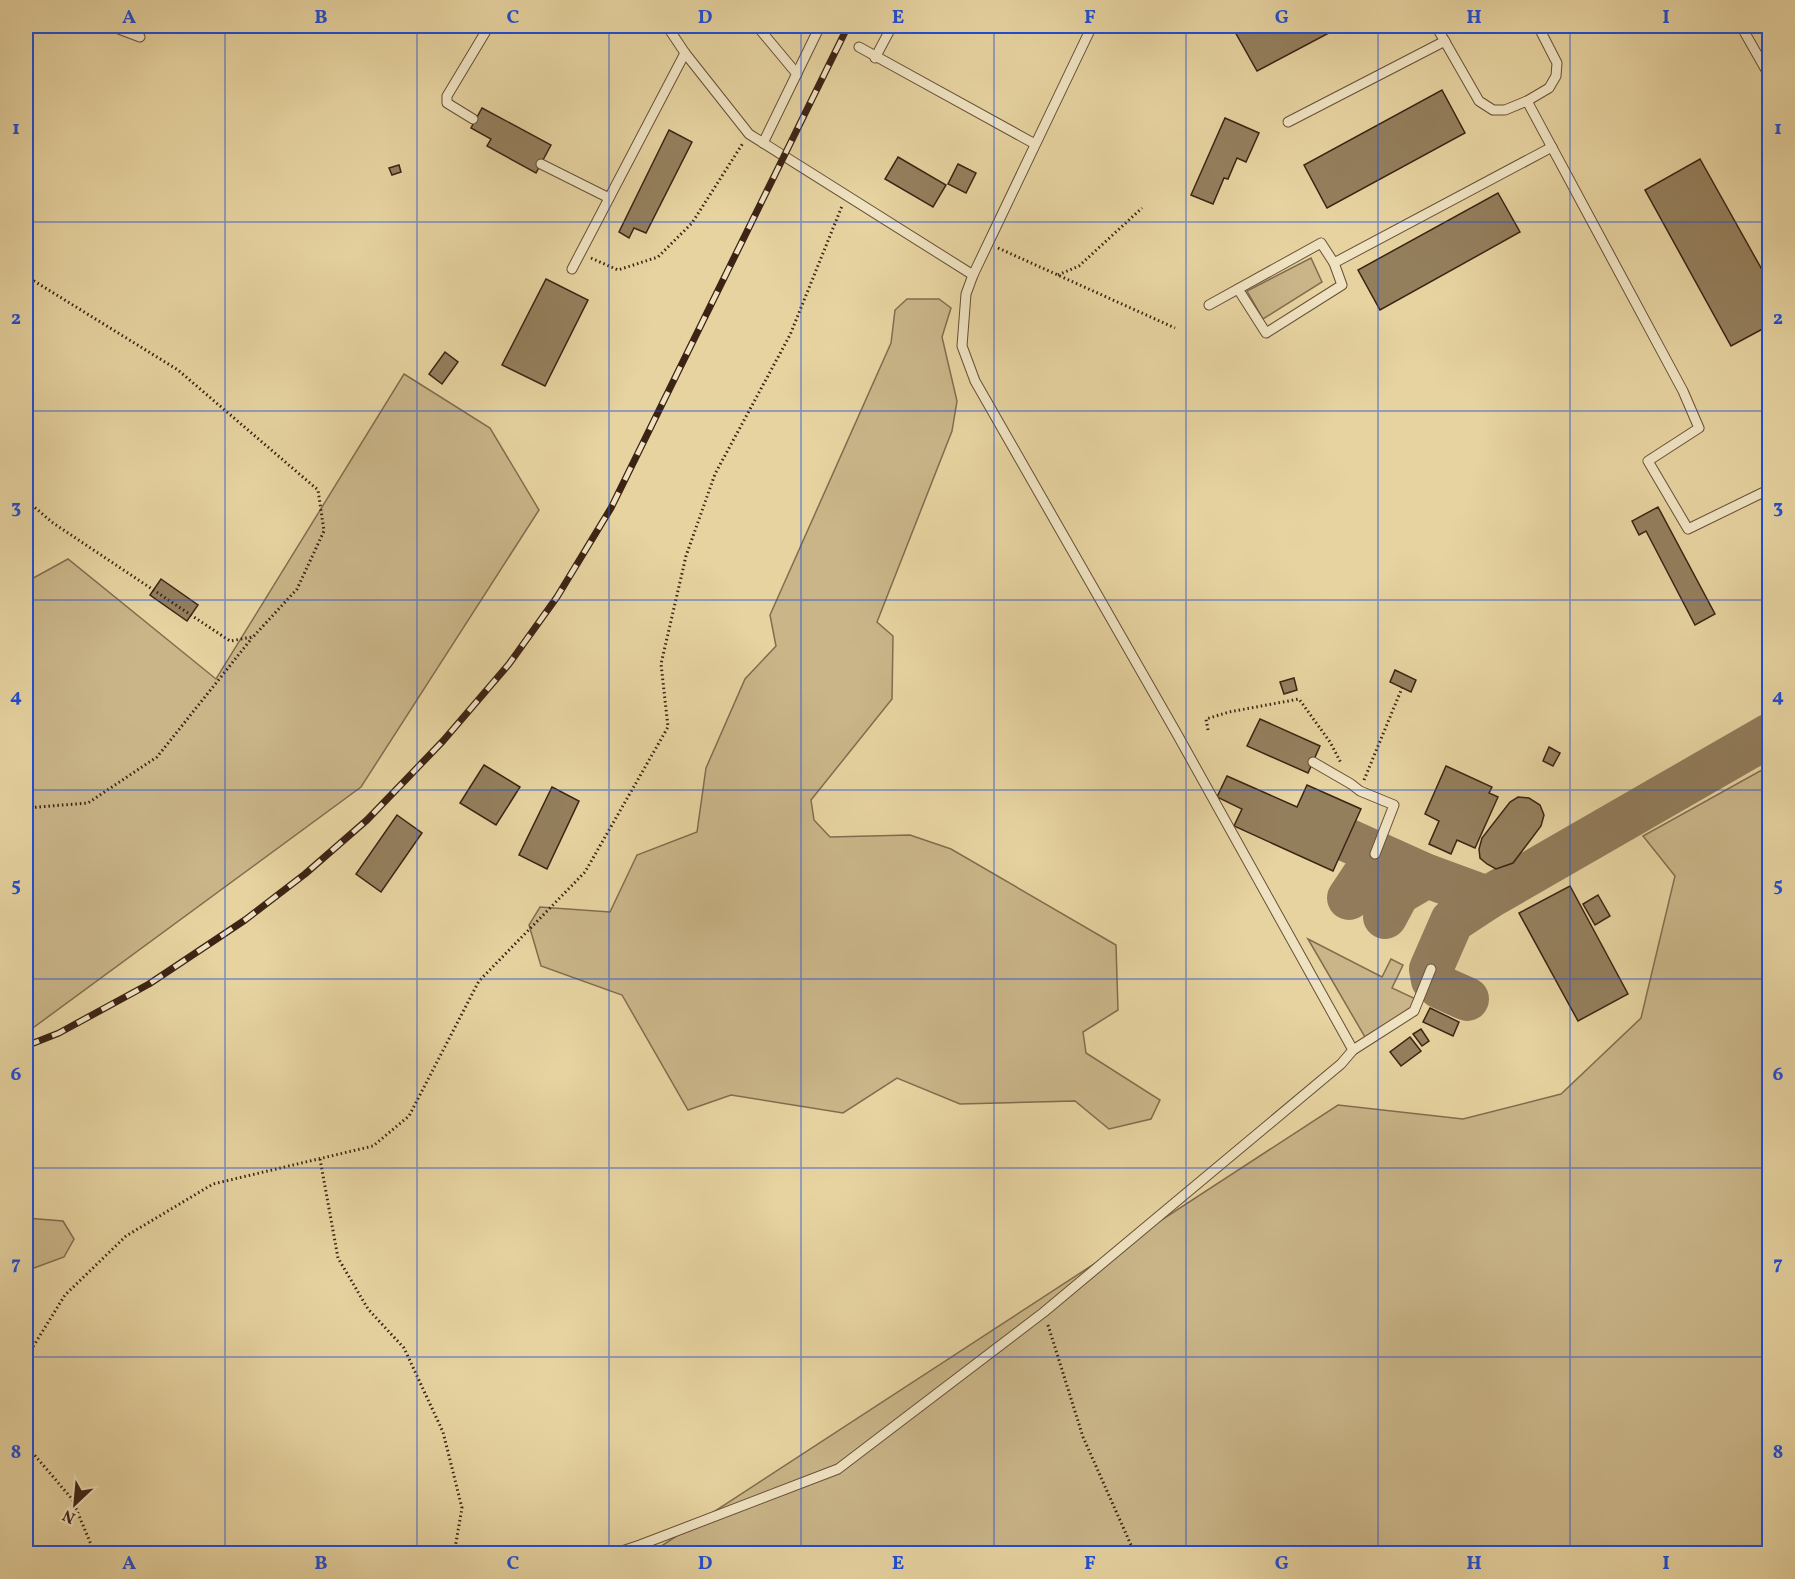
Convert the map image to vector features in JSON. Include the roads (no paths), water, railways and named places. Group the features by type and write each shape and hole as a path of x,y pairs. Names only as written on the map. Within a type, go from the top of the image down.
{"lane":[{"path":"111,26 140,37"},
{"path":"473,119 447,102 447,96 489,26"},
{"path":"667,26 685,53 749,134 973,275"},
{"path":"758,26 796,74"},
{"path":"763,142 820,26"},
{"path":"875,57 892,26"},
{"path":"1092,26 973,275 966,294 962,346 975,381 1177,734 1353,1050"},
{"path":"1436,26 1479,101 1493,110 1505,110 1527,101 1549,88 1556,76 1557,63 1538,26"},
{"path":"1741,26 1770,77"},
{"path":"1288,122 1445,40"},
{"path":"859,47 1035,144"},
{"path":"572,269 685,53"},
{"path":"1527,101 1683,391 1699,428 1648,461 1688,530 1768,490 1770,493"},
{"path":"1334,263 1552,147"},
{"path":"541,164 609,198"},
{"path":"1209,305 1321,243 1334,263 1342,285 1266,333 1238,289"},
{"path":"1313,762 1360,791 1394,806 1375,854"},
{"path":"613,1554 641,1549 838,1469 1044,1312 1341,1064 1353,1050 1414,1011 1431,969"}],"railway":[{"path":"26,1046 59,1033 149,984 245,920 305,874 367,820 443,741 509,664 557,597 611,508 848,26"}]}
